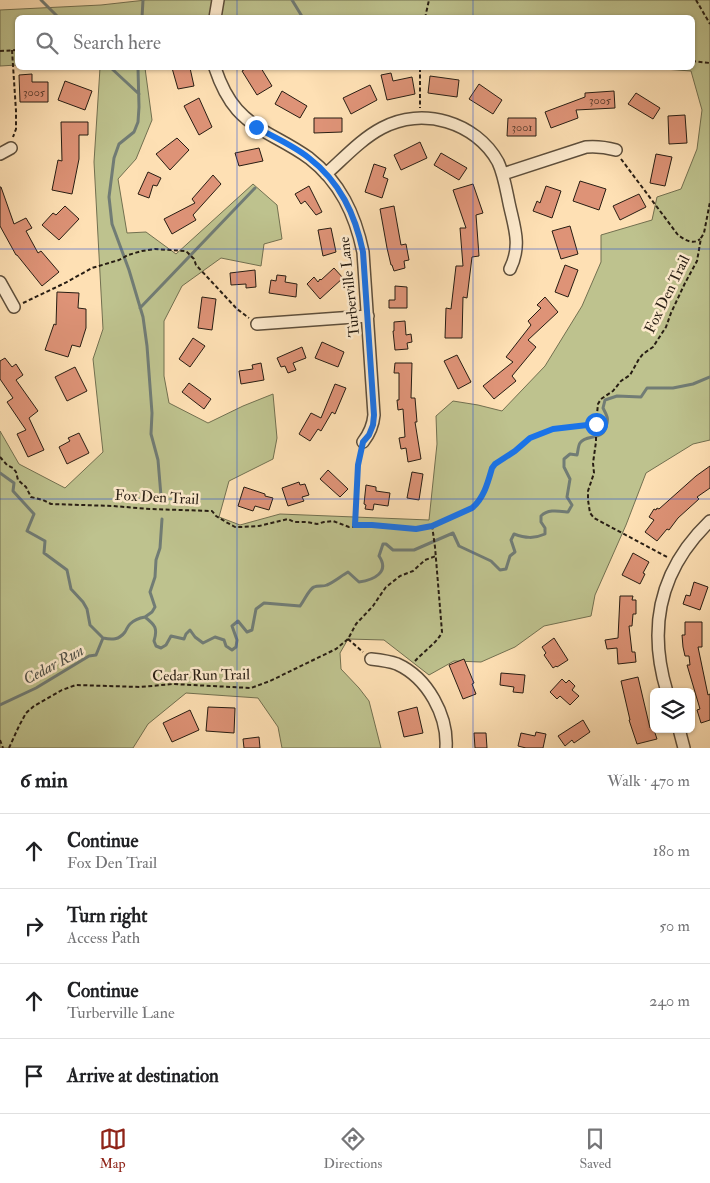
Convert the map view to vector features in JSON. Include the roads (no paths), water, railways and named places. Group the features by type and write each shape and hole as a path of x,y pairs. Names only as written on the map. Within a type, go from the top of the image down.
{"street":[{"path":"216,15 218,0"},
{"name":"Turberville Lane","path":"216,70 227,97 244,117 256,127 308,158 326,174 344,198 359,231 363,252 374,415 369,435 363,442"},
{"path":"326,174 371,135 397,121 412,118 428,118 455,124 479,139 497,161 503,174 517,238 516,255 510,269"},
{"path":"503,174 586,147 607,147 616,150"},
{"path":"0,154 11,148"},
{"path":"0,282 14,307"},
{"path":"257,324 368,316"},
{"path":"666,688 659,657 658,626 661,606 667,585 677,563 696,535 710,521"},
{"path":"370,659 390,662 407,670 425,687 438,707 445,727 446,748"},
{"path":"680,733 684,748"}],"waterway":[{"path":"41,0 56,15"},
{"path":"142,15 143,0"},
{"path":"292,0 301,15"},
{"path":"113,70 139,94"},
{"path":"138,70 138,122 134,132 119,144 114,158 109,197 112,224 129,270 143,317 152,413 151,434 158,460 161,496"},
{"path":"140,308 255,188"},
{"path":"103,638 118,638 123,635 128,626 137,619 145,617 155,627 154,641 156,646 161,648 166,645 171,636 184,639 190,630 203,643 215,637 224,640 226,646 232,650 236,647 237,640 232,626 238,621 247,632 252,630 256,609 264,603 300,606 312,588 327,585 348,572 359,582 375,577 383,567 379,556 383,544 386,544 393,550 414,550 453,533 459,546 491,561 500,570 506,569 510,556 515,552 511,540 514,534 530,537 545,534 541,516 550,511 568,512 572,505 567,497 570,479 564,467 564,459 570,454 577,455 579,444 583,440 598,436 604,431 607,421 603,408 605,400 617,396 641,397 647,388 673,388 693,384 710,377"},
{"name":"Cedar Run","path":"0,473 14,483 13,491 34,514 27,531 45,541 44,553 67,570 71,589 87,609 90,625 103,638 96,655 89,656 36,688 0,705"},
{"path":"145,617 155,607 150,592 155,577 156,560 160,548 162,519"}]}
